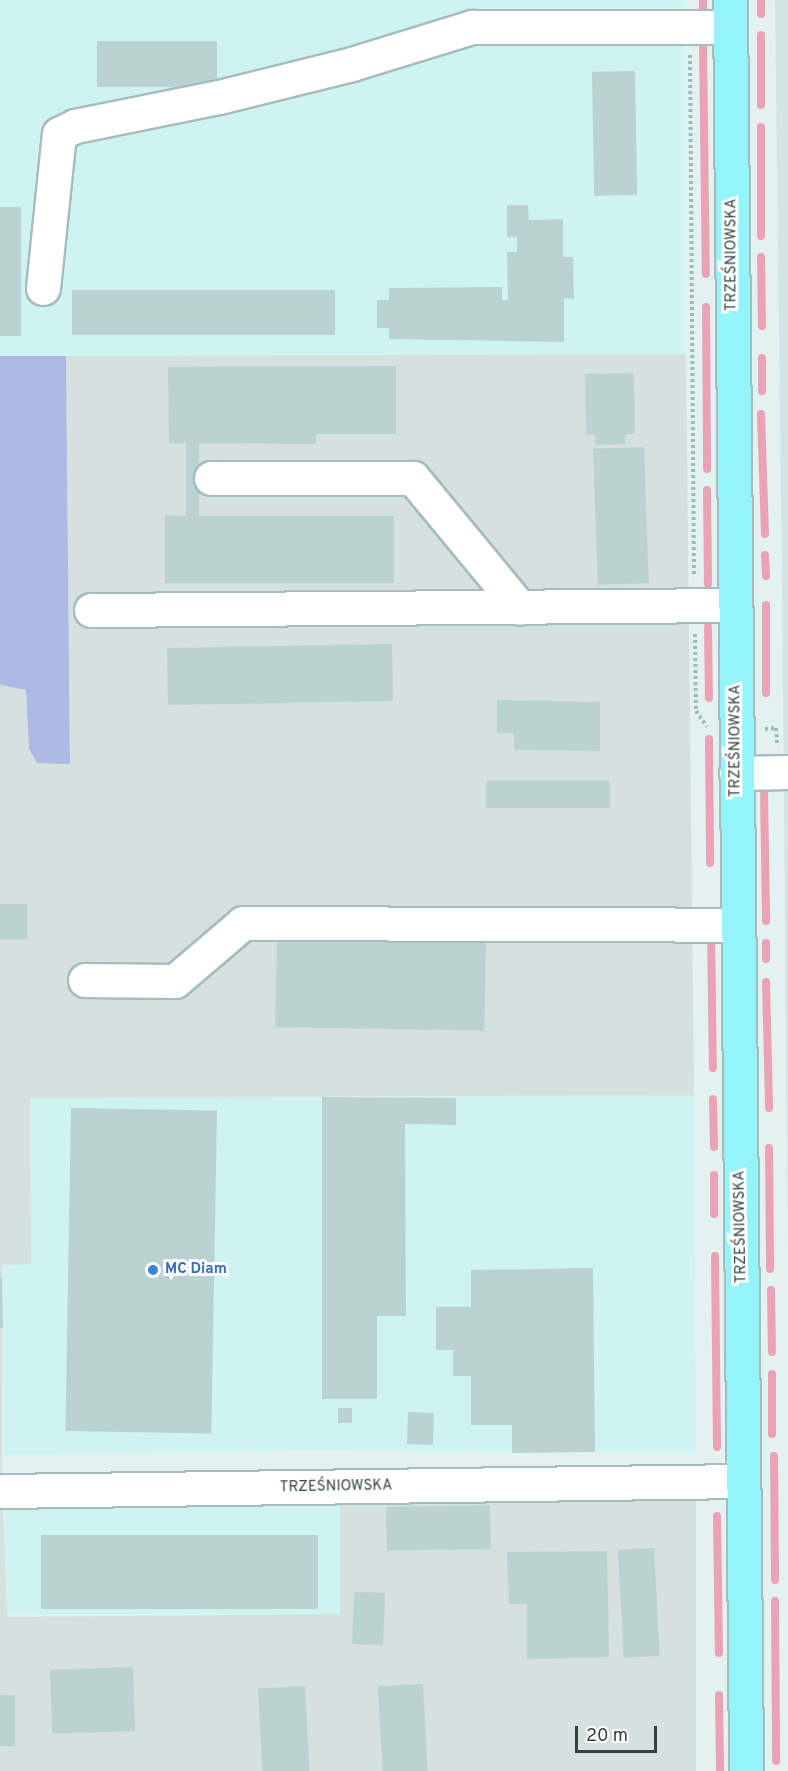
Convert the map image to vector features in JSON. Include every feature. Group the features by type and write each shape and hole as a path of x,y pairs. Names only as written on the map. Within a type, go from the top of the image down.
{"main road":[{"name":"TRZEŚNIOWSKA","path":"730,14 746,1771"}],"street":[{"path":"43,288 59,134 75,126 219,98 352,64 472,27 730,14"},
{"path":"211,478 413,478 520,608"},
{"path":"91,610 735,605"},
{"path":"736,773 788,772"},
{"path":"85,980 175,981 243,923 738,925"},
{"name":"TRZEŚNIOWSKA","path":"0,1491 743,1481"}],"shaded area":[{"path":"0,0 685,0 685,356 0,356"},
{"path":"775,0 788,0 788,1252 782,580"},
{"path":"686,354 694,1095 30,1098 31,1264 2,1265 2,1477 7,1617 340,1614 340,1505 696,1497 696,1771 0,1771 0,685 26,690 29,749 70,764 66,356"},
{"path":"0,356 66,356 70,764 37,763 29,749 26,690 0,685"},
{"path":"694,1095 696,1453 308,1451 4,1455 2,1264 31,1263 30,1098"},
{"path":"5,1505 340,1505 340,1614 5,1614"}],"building":[{"path":"97,41 217,41 217,87 97,87"},
{"path":"635,71 637,195 594,196 592,72"},
{"path":"507,205 528,205 529,220 563,219 563,257 573,257 574,299 564,298 564,342 389,339 389,328 377,328 377,300 389,300 389,288 502,287 502,300 508,300 507,252 517,252 517,237 507,237"},
{"path":"0,207 21,207 21,336 0,336"},
{"path":"72,290 335,290 335,335 72,335"},
{"path":"396,366 396,434 316,434 316,444 199,443 199,516 394,516 394,583 165,583 165,515 186,516 186,443 169,443 168,367"},
{"path":"634,373 635,434 625,434 626,444 595,445 595,435 586,435 585,374"},
{"path":"644,447 649,583 598,585 593,449"},
{"path":"392,644 393,701 168,705 167,648"},
{"path":"497,700 600,702 600,751 514,750 514,733 497,733"},
{"path":"486,781 610,781 610,808 486,808"},
{"path":"0,904 27,904 27,939 0,939"},
{"path":"277,931 486,935 484,1031 275,1027"},
{"path":"322,1097 456,1098 456,1125 405,1124 406,1316 377,1316 377,1399 322,1399"},
{"path":"71,1108 217,1111 211,1433 65,1431"},
{"path":"593,1268 595,1452 512,1453 512,1425 471,1425 471,1376 453,1376 453,1350 436,1350 436,1307 471,1307 471,1270"},
{"path":"0,1277 2,1277 3,1328 0,1328"},
{"path":"338,1408 352,1408 352,1423 338,1423"},
{"path":"408,1412 434,1413 433,1445 407,1444"},
{"path":"490,1505 491,1549 387,1551 386,1507"},
{"path":"41,1535 318,1535 318,1609 41,1609"},
{"path":"654,1548 660,1656 624,1658 618,1550"},
{"path":"607,1551 609,1657 527,1659 527,1604 509,1604 507,1552"},
{"path":"354,1592 385,1593 383,1645 352,1644"},
{"path":"133,1667 135,1731 52,1734 50,1670"},
{"path":"423,1684 428,1771 382,1771 378,1686"},
{"path":"305,1686 309,1771 262,1771 258,1688"},
{"path":"0,1695 15,1695 15,1746 0,1746"}],"waterway":[{"path":"703,0 703,10"},
{"path":"761,0 761,14"},
{"path":"761,35 761,105"},
{"path":"703,43 706,274"},
{"path":"761,127 761,236"},
{"path":"761,257 762,326"},
{"path":"706,307 707,469"},
{"path":"762,358 762,391"},
{"path":"761,414 765,534"},
{"path":"707,490 708,584"},
{"path":"765,555 766,576"},
{"path":"766,605 766,693"},
{"path":"708,627 709,698"},
{"path":"709,739 710,863"},
{"path":"764,789 766,921"},
{"path":"711,931 713,1068"},
{"path":"766,943 766,959"},
{"path":"766,982 769,1108"},
{"path":"713,1099 714,1147"},
{"path":"769,1148 770,1269"},
{"path":"714,1175 714,1214"},
{"path":"715,1256 717,1447"},
{"path":"771,1290 772,1352"},
{"path":"772,1374 772,1434"},
{"path":"774,1456 775,1580"},
{"path":"717,1516 719,1653"},
{"path":"775,1601 776,1761"},
{"path":"719,1695 720,1771"}],"place":[{"name":"MC Diam","path":"153,1270"}]}
